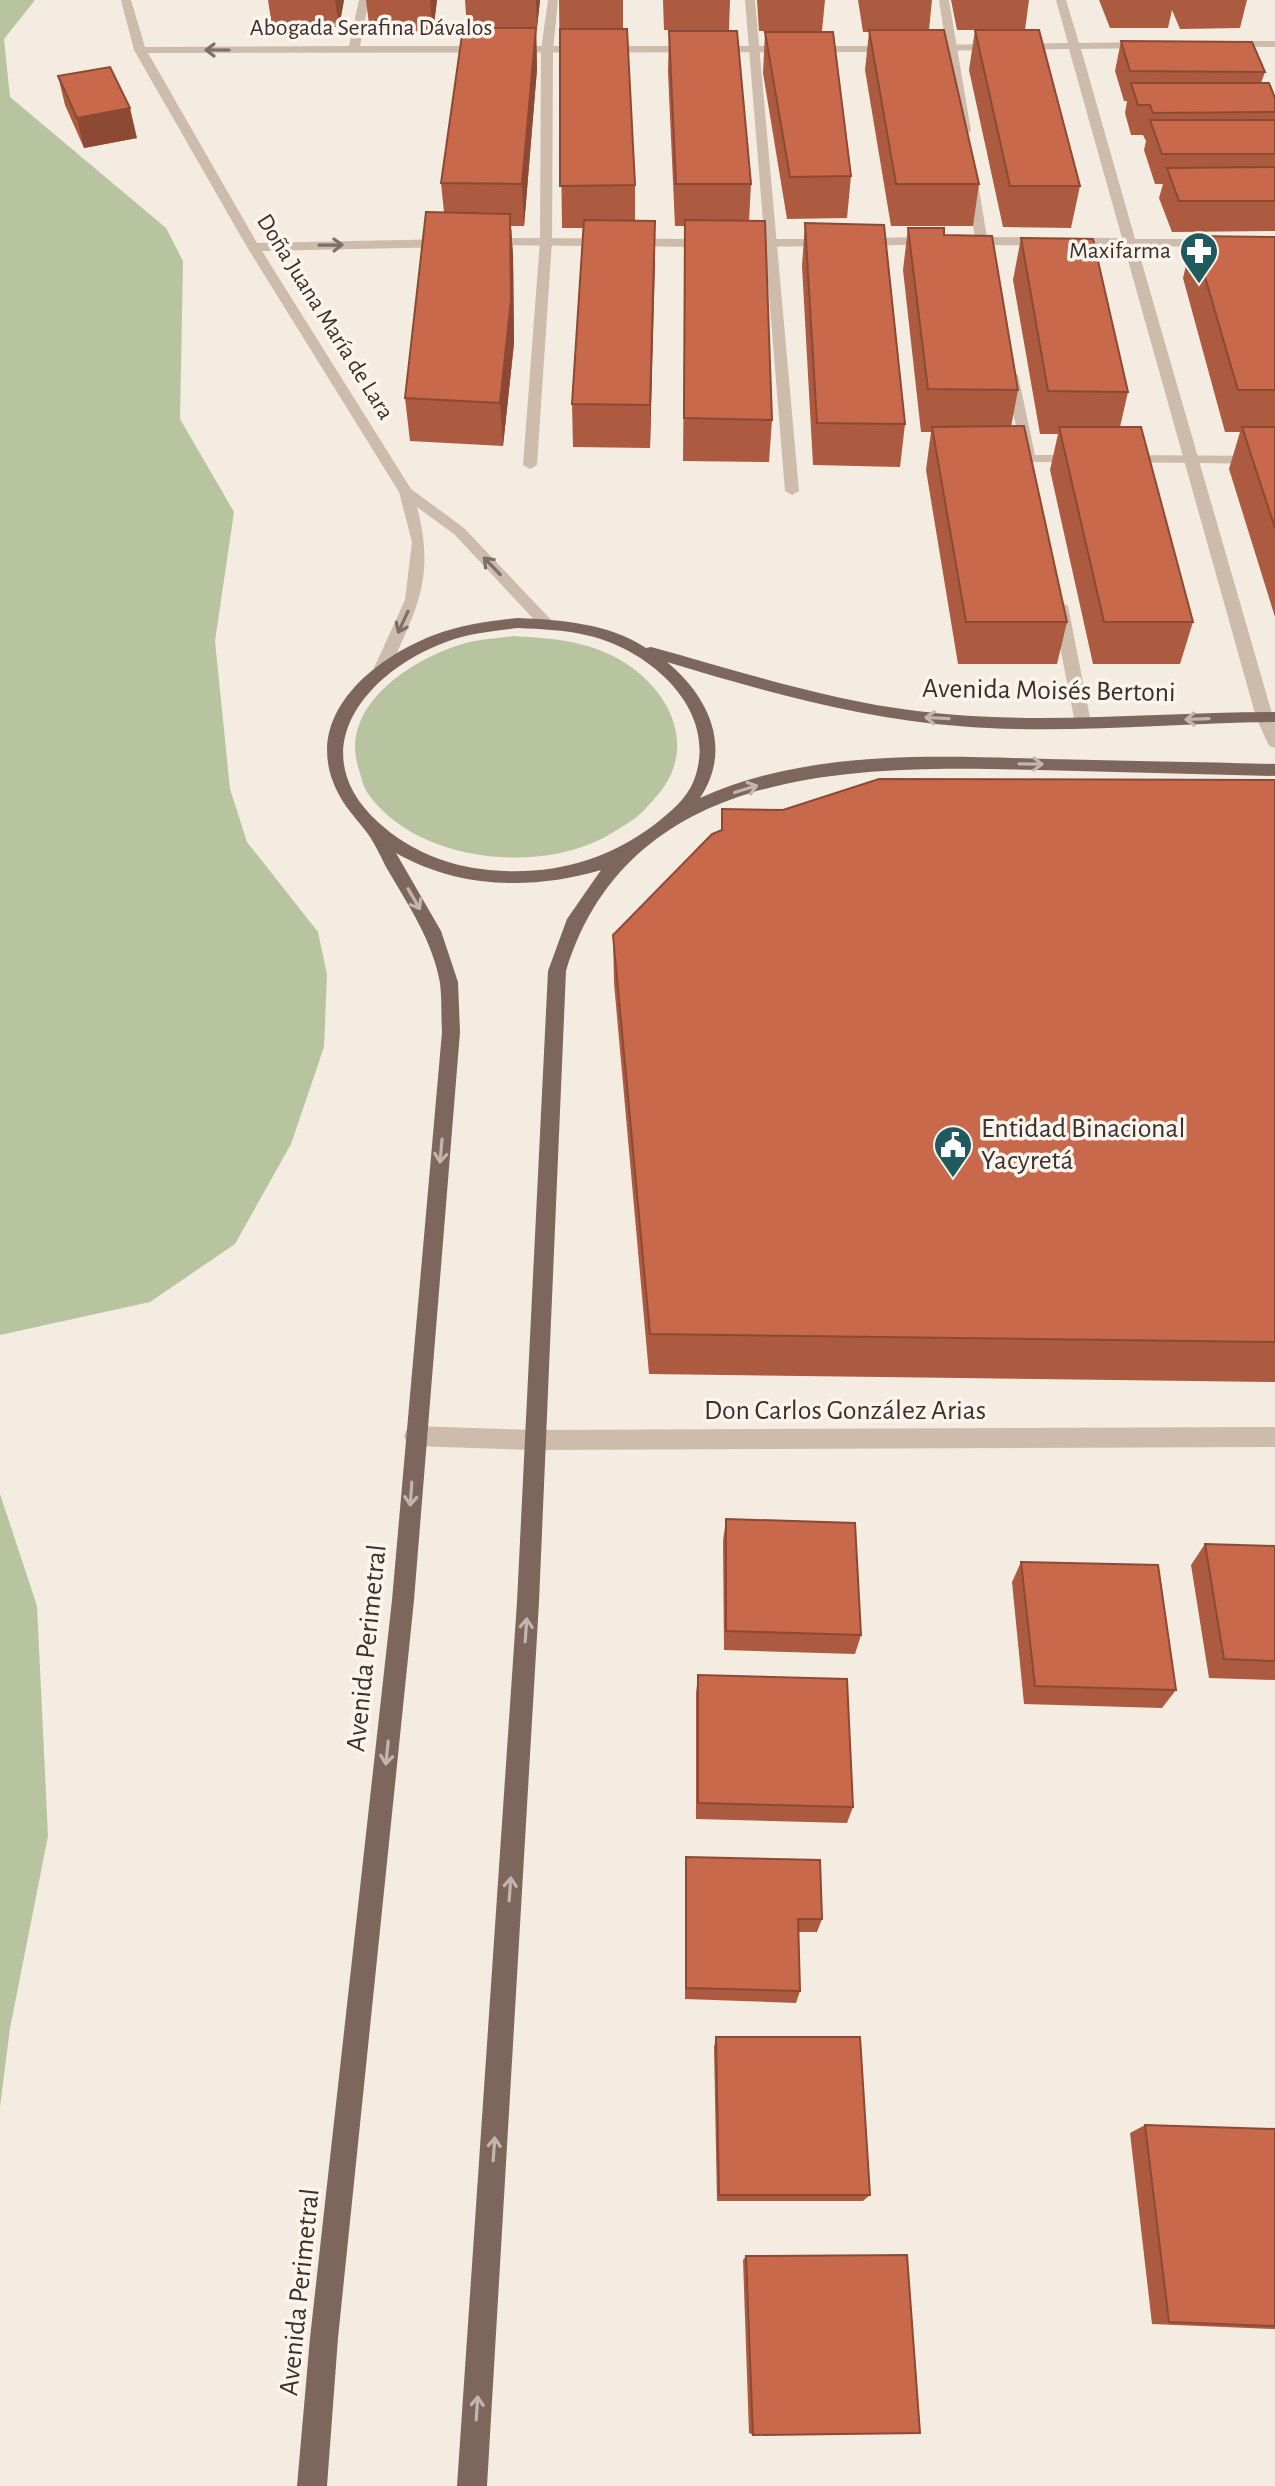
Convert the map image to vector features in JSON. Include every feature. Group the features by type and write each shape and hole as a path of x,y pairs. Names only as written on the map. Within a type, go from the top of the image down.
{"main road":[{"name":"Avenida Moisés Bertoni","path":"1270,717 1083,723 1000,722 890,712 832,702 638,649 600,633 546,623 485,626 430,641 382,668 354,697 338,731 335,766 348,801 375,832 416,857 480,874 521,877 577,870 627,852 674,819 718,797 818,771 924,762 1275,770"},
{"name":"Avenida Moisés Bertoni","path":"638,649 678,678 699,708 710,746 702,782 674,819"},
{"name":"Avenida Perimetral","path":"312,2486 324,2338 403,1600 451,1032 449,982 432,931 375,832"},
{"path":"472,2486 528,1602 557,971 568,933 587,896 627,852"}],"street":[{"name":"Doña Juana María de Lara","path":"126,0 140,50 253,247 406,492 419,542 413,600 382,668"},
{"path":"354,49 364,0"},
{"path":"530,465 546,241 547,50 553,0"},
{"path":"750,0 792,491"},
{"path":"944,0 968,152"},
{"path":"1061,0 1190,460 1270,717 1275,742"},
{"path":"1213,45 1275,44"},
{"name":"Abogada Serafina Dávalos","path":"140,50 754,50 1167,45"},
{"path":"970,167 987,272"},
{"path":"253,247 546,241 837,243"},
{"path":"852,243 1233,243"},
{"path":"1009,366 1032,467"},
{"path":"1001,459 1032,467 1094,459"},
{"path":"1110,459 1275,460"},
{"path":"406,492 459,531 546,623"},
{"path":"1055,583 1083,723"},
{"name":"Don Carlos González Arias","path":"415,1436 534,1440 1275,1437"}],"green space":[{"path":"0,0 35,0 4,39 10,97 166,228 183,261 180,419 234,512 215,641 230,789 247,842 318,932 327,974 324,1047 291,1144 235,1244 150,1302 0,1335"},
{"path":"513,636 577,643 613,656 633,668 649,683 672,718 677,738 676,758 669,778 655,798 636,818 597,841 569,851 507,857 474,854 443,846 414,834 389,817 367,793 360,773 355,750 358,728 381,691 398,676 439,653 472,641"},
{"path":"0,1494 37,1606 48,1836 10,2028 0,2107"}],"building":[{"path":"463,28 536,28 522,184 441,183"},
{"path":"560,29 627,29 635,185 560,186"},
{"path":"869,30 944,30 979,184 896,184"},
{"path":"975,30 1039,30 1080,186 1010,186"},
{"path":"669,31 737,31 751,184 676,184"},
{"path":"765,32 833,32 851,176 790,177"},
{"path":"1121,41 1252,42 1265,72 1130,71"},
{"path":"110,67 130,108 77,118 58,76"},
{"path":"1131,83 1269,83 1275,98 1275,112 1153,113 1150,105 1138,105"},
{"path":"1150,120 1275,120 1275,154 1162,154"},
{"path":"1275,167 1275,201 1179,201 1167,168"},
{"path":"426,212 510,214 511,300 500,403 405,398"},
{"path":"584,220 655,221 650,405 572,404"},
{"path":"685,220 765,221 772,420 684,418"},
{"path":"805,223 884,225 905,424 817,423"},
{"path":"908,228 944,228 944,235 992,236 1018,390 928,389"},
{"path":"1193,236 1275,237 1275,390 1238,390"},
{"path":"1021,238 1093,239 1128,392 1048,391"},
{"path":"1024,426 1067,622 966,622 932,427"},
{"path":"1059,427 1141,427 1193,622 1104,622"},
{"path":"1242,427 1275,427 1275,528"},
{"name":"Entidad Binacional Yacyretá","path":"879,779 1275,780 1275,1342 650,1334 613,935 712,834 722,830 722,809 783,810"},
{"path":"726,1519 855,1523 861,1635 726,1631"},
{"path":"1205,1544 1275,1546 1275,1661 1224,1659"},
{"path":"1021,1562 1158,1565 1176,1690 1035,1686"},
{"path":"698,1675 847,1679 853,1807 698,1803"},
{"path":"686,1857 820,1860 822,1919 798,1919 800,1991 686,1988"},
{"path":"716,2037 860,2037 870,2195 719,2195"},
{"path":"1145,2125 1275,2129 1275,2326 1169,2322"},
{"path":"907,2255 920,2433 753,2435 746,2256"}],"place":[{"name":"Maxifarma","path":"1199,285"},
{"name":"Entidad Binacional Yacyretá","path":"953,1179"}]}
